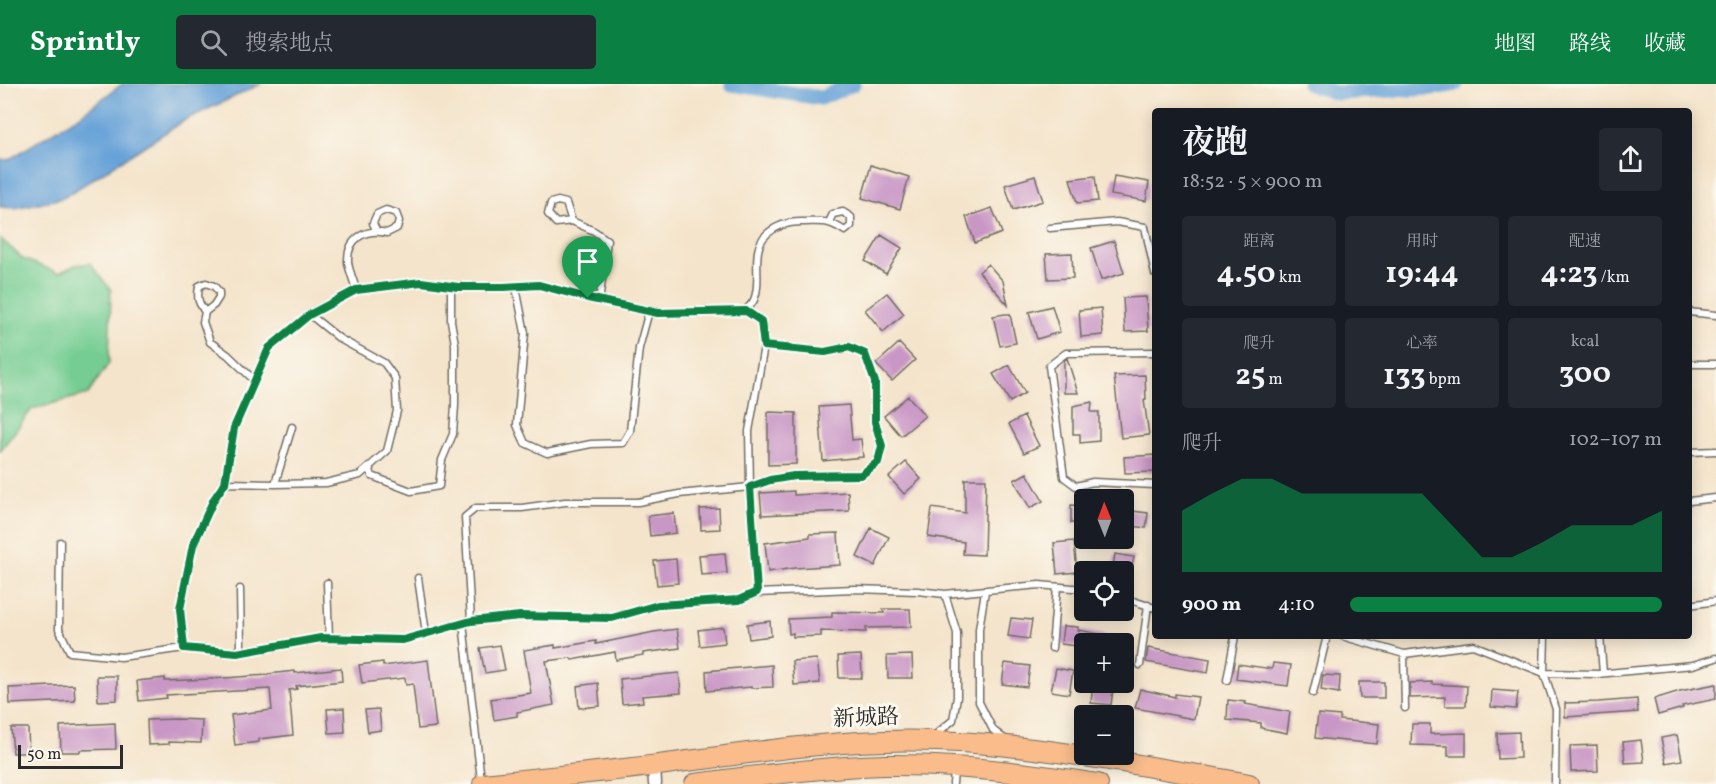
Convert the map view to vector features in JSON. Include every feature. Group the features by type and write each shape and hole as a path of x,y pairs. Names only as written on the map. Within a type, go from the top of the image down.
{"main road":[{"name":"新城路","path":"482,784 655,775 808,745 886,740 965,742 1017,748 1249,784"},
{"path":"695,784 808,770 886,765 954,776 1098,784"}],"lane":[{"path":"356,290 348,261 352,243 365,232 376,230 387,233 397,228 399,221 396,213 386,210 377,213 373,223 376,230"},
{"path":"572,221 608,240 600,295 588,298"},
{"path":"746,311 754,300 757,257 762,239 776,226 796,222 829,222"},
{"path":"1050,228 1117,222 1145,227 1152,260"},
{"path":"184,648 180,609 193,545 214,499 225,483 234,428 269,348 309,315 356,290 421,282 451,286 539,285 658,313 746,311 761,321 764,346 749,431 757,592"},
{"path":"206,312 198,302 198,293 199,286 206,283 214,285 219,292 219,297 206,312 203,322 210,342 228,355 255,381"},
{"path":"369,467 372,476 411,491 439,486 442,460 453,434 455,405 455,344 451,321 451,286"},
{"path":"516,286 525,333 517,426 525,443 547,453 591,444 623,443 630,431 639,348 649,311"},
{"path":"1692,312 1716,315"},
{"path":"225,483 326,483 360,475 387,451 397,411 395,378 384,363 340,339 309,315"},
{"path":"471,621 465,517 476,508 522,508 566,502 638,502 679,494 750,487 770,480 794,476 861,475 878,462 882,446 875,422 875,382 865,354 849,347 825,352 764,346"},
{"path":"1152,352 1066,353 1048,366 1064,477 1076,486 1093,482 1152,485"},
{"path":"1692,364 1716,363"},
{"path":"275,484 291,427"},
{"path":"1692,452 1716,451"},
{"path":"1692,501 1716,498"},
{"path":"60,542 59,629 70,652 121,657 184,648 237,653 321,638 403,640 471,621 520,616 612,618 658,605 739,600 757,592 854,589 945,594 1039,585 1074,589"},
{"path":"418,578 426,633"},
{"path":"327,583 329,638"},
{"path":"1052,648 1057,587"},
{"path":"237,653 241,647 240,589"},
{"path":"985,591 979,629 980,702 993,730 1017,748"},
{"path":"927,741 953,720 957,697 957,633 945,594"},
{"path":"1134,601 1152,607 1140,665"},
{"path":"1692,605 1716,601"},
{"path":"463,623 482,784"},
{"path":"1227,680 1234,639"},
{"path":"1313,693 1326,639"},
{"path":"1352,639 1404,654 1473,645 1544,673 1603,673 1693,665 1716,658"},
{"path":"1545,639 1544,673 1556,710 1555,784"},
{"path":"1600,639 1603,673"},
{"path":"1404,654 1405,708"}],"green space":[{"path":"0,238 23,259 59,273 75,265 90,263 111,290 109,363 88,394 32,409 0,451"}],"water":[{"path":"122,84 261,84 185,120 63,198 15,208 0,207 0,159 8,160 79,116"}],"building":[{"path":"871,165 909,177 900,209 862,198"},
{"path":"1035,176 1043,201 1013,210 1005,185"},
{"path":"1095,176 1098,201 1077,203 1070,179"},
{"path":"1114,176 1149,182 1146,201 1111,195"},
{"path":"992,208 1002,233 975,243 966,217"},
{"path":"881,235 902,248 886,274 865,261"},
{"path":"1114,241 1124,273 1101,280 1091,248"},
{"path":"1072,253 1073,278 1048,279 1046,254"},
{"path":"988,264 1003,281 1008,305 979,272"},
{"path":"887,293 904,314 883,332 865,310"},
{"path":"1146,297 1148,331 1125,332 1123,298"},
{"path":"1052,306 1060,332 1037,339 1029,312"},
{"path":"1101,308 1103,335 1081,337 1079,310"},
{"path":"1010,314 1016,343 1000,346 993,316"},
{"path":"899,343 915,360 892,381 876,364"},
{"path":"1067,358 1078,393 1064,393 1064,361"},
{"path":"1009,365 1025,393 1010,402 993,374"},
{"path":"1145,375 1146,400 1144,400 1149,435 1121,438 1114,376"},
{"path":"908,396 925,416 901,436 884,416"},
{"path":"1092,402 1091,412 1099,412 1099,441 1080,443 1080,434 1073,434 1073,406"},
{"path":"849,405 852,440 861,439 863,457 823,461 819,407"},
{"path":"768,412 796,413 796,464 768,465"},
{"path":"1024,416 1039,446 1024,453 1009,424"},
{"path":"1152,455 1152,472 1125,473 1124,457"},
{"path":"906,462 921,479 904,494 889,477"},
{"path":"1027,473 1043,501 1030,508 1014,480"},
{"path":"965,479 986,479 984,555 963,554 964,542 928,537 932,508 965,513"},
{"path":"794,491 794,495 848,492 849,511 762,515 760,493"},
{"path":"1071,505 1074,505 1074,523 1071,523"},
{"path":"719,508 720,529 701,530 700,509"},
{"path":"1134,511 1148,513 1146,528 1134,526"},
{"path":"674,513 676,533 650,536 648,516"},
{"path":"871,528 889,537 875,566 857,557"},
{"path":"838,533 840,565 768,572 765,543 810,537 810,534"},
{"path":"1074,541 1076,561 1074,561 1074,572 1057,574 1054,543"},
{"path":"725,553 727,573 701,575 699,555"},
{"path":"1115,554 1134,557 1133,561 1114,561"},
{"path":"676,559 678,583 657,585 654,561"},
{"path":"883,609 910,609 911,627 866,628 866,632 821,631 821,636 793,637 793,633 789,634 788,619 832,617 832,612 884,613"},
{"path":"1011,618 1032,620 1029,639 1008,636"},
{"path":"770,621 771,636 749,639 747,624"},
{"path":"1063,626 1078,627 1078,630 1094,633 1074,633 1074,646 1061,644"},
{"path":"723,627 725,643 700,646 698,630"},
{"path":"677,629 680,648 643,653 643,655 616,660 615,652 572,660 571,658 546,661 554,705 517,712 517,716 494,720 491,699 531,693 524,650 555,645 555,648 596,641 596,644"},
{"path":"500,645 505,670 485,673 480,648"},
{"path":"1148,648 1210,659 1208,673 1146,662"},
{"path":"861,655 862,678 839,678 838,656"},
{"path":"912,655 913,678 888,678 887,656"},
{"path":"817,659 820,683 794,685 792,661"},
{"path":"428,660 436,727 418,729 413,684 406,685 405,678 362,683 359,665 383,662 383,666"},
{"path":"1005,663 1030,666 1027,687 1002,684"},
{"path":"1273,663 1291,665 1288,686 1236,679 1238,664 1272,669"},
{"path":"772,665 773,687 707,691 706,671"},
{"path":"341,668 342,681 296,686 297,689 289,690 293,735 259,739 259,742 235,745 231,715 272,710 270,689 166,695 167,698 139,701 137,681 165,678 165,681 210,679"},
{"path":"1056,668 1073,671 1069,694 1051,691"},
{"path":"679,673 681,693 642,696 643,702 622,704 620,679"},
{"path":"1323,675 1340,676 1339,693 1321,690"},
{"path":"97,676 117,676 117,700 98,701"},
{"path":"1359,682 1384,682 1384,698 1360,698"},
{"path":"1432,682 1432,684 1467,686 1466,706 1445,706 1445,697 1410,698 1410,683"},
{"path":"598,683 600,706 579,708 577,686"},
{"path":"1716,684 1716,699 1682,706 1683,708 1658,715 1654,699"},
{"path":"74,685 75,701 10,704 9,688"},
{"path":"1140,689 1175,697 1175,694 1198,697 1194,719 1135,708"},
{"path":"1492,690 1518,692 1516,709 1491,707"},
{"path":"1092,693 1113,693 1111,705 1091,703"},
{"path":"1637,699 1638,712 1565,717 1565,703"},
{"path":"1228,700 1290,712 1287,733 1261,728 1261,723 1227,720"},
{"path":"344,708 345,732 329,733 327,709"},
{"path":"379,709 381,730 368,732 365,710"},
{"path":"1318,714 1340,716 1340,720 1379,724 1377,744 1315,738"},
{"path":"147,720 202,720 201,743 169,742 169,744 148,745"},
{"path":"115,723 116,749 61,752 60,726"},
{"path":"1412,724 1430,724 1430,734 1466,733 1466,756 1448,756 1448,746 1411,745"},
{"path":"11,728 28,728 29,753 13,753"},
{"path":"1519,732 1520,758 1498,759 1497,733"},
{"path":"1677,735 1682,760 1666,763 1661,738"},
{"path":"1641,740 1644,762 1625,763 1623,742"},
{"path":"1597,745 1598,771 1571,772 1570,746"}],"waterway":[{"path":"732,84 821,98 853,84"},
{"path":"1309,84 1336,93 1433,88 1456,84"}],"route":[{"path":"421,282 458,287 539,285 588,298 658,313 746,311 761,321 764,346 825,352 849,347 865,354 875,382 875,422 882,446 878,462 861,475 794,476 770,480 750,487 757,592 739,600 658,605 612,618 520,616 471,621 403,640 321,638 237,653 184,648 180,609 193,545 214,499 225,483 234,428 269,348 309,315 356,290 421,282"}]}
